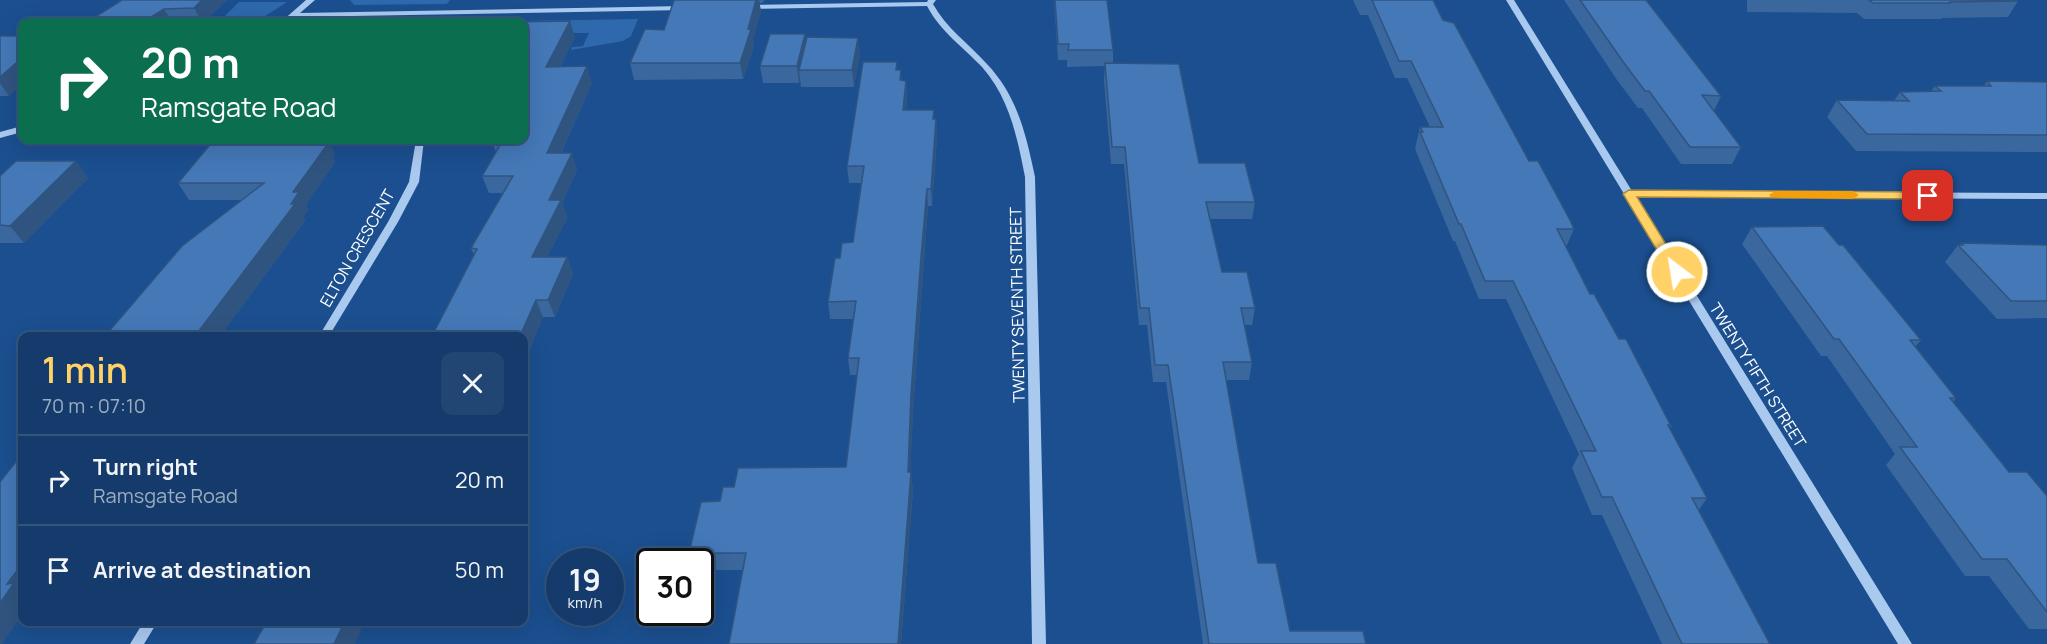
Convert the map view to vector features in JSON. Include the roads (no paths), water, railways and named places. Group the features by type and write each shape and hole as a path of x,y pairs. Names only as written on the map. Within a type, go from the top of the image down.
{"street":[{"path":"290,18 312,0"},
{"name":"TWENTY FIFTH STREET","path":"1510,0 1905,644"},
{"path":"730,7 930,2"},
{"name":"TWENTY SEVENTH STREET","path":"930,2 936,19 984,65 1006,92 1018,116 1030,177 1039,644"},
{"path":"295,15 370,18 695,8"},
{"path":"0,135 18,130"},
{"name":"ELTON CRESCENT","path":"326,332 393,222 414,182 419,144"},
{"path":"1629,194 2047,196"},
{"path":"137,644 148,626"}]}
